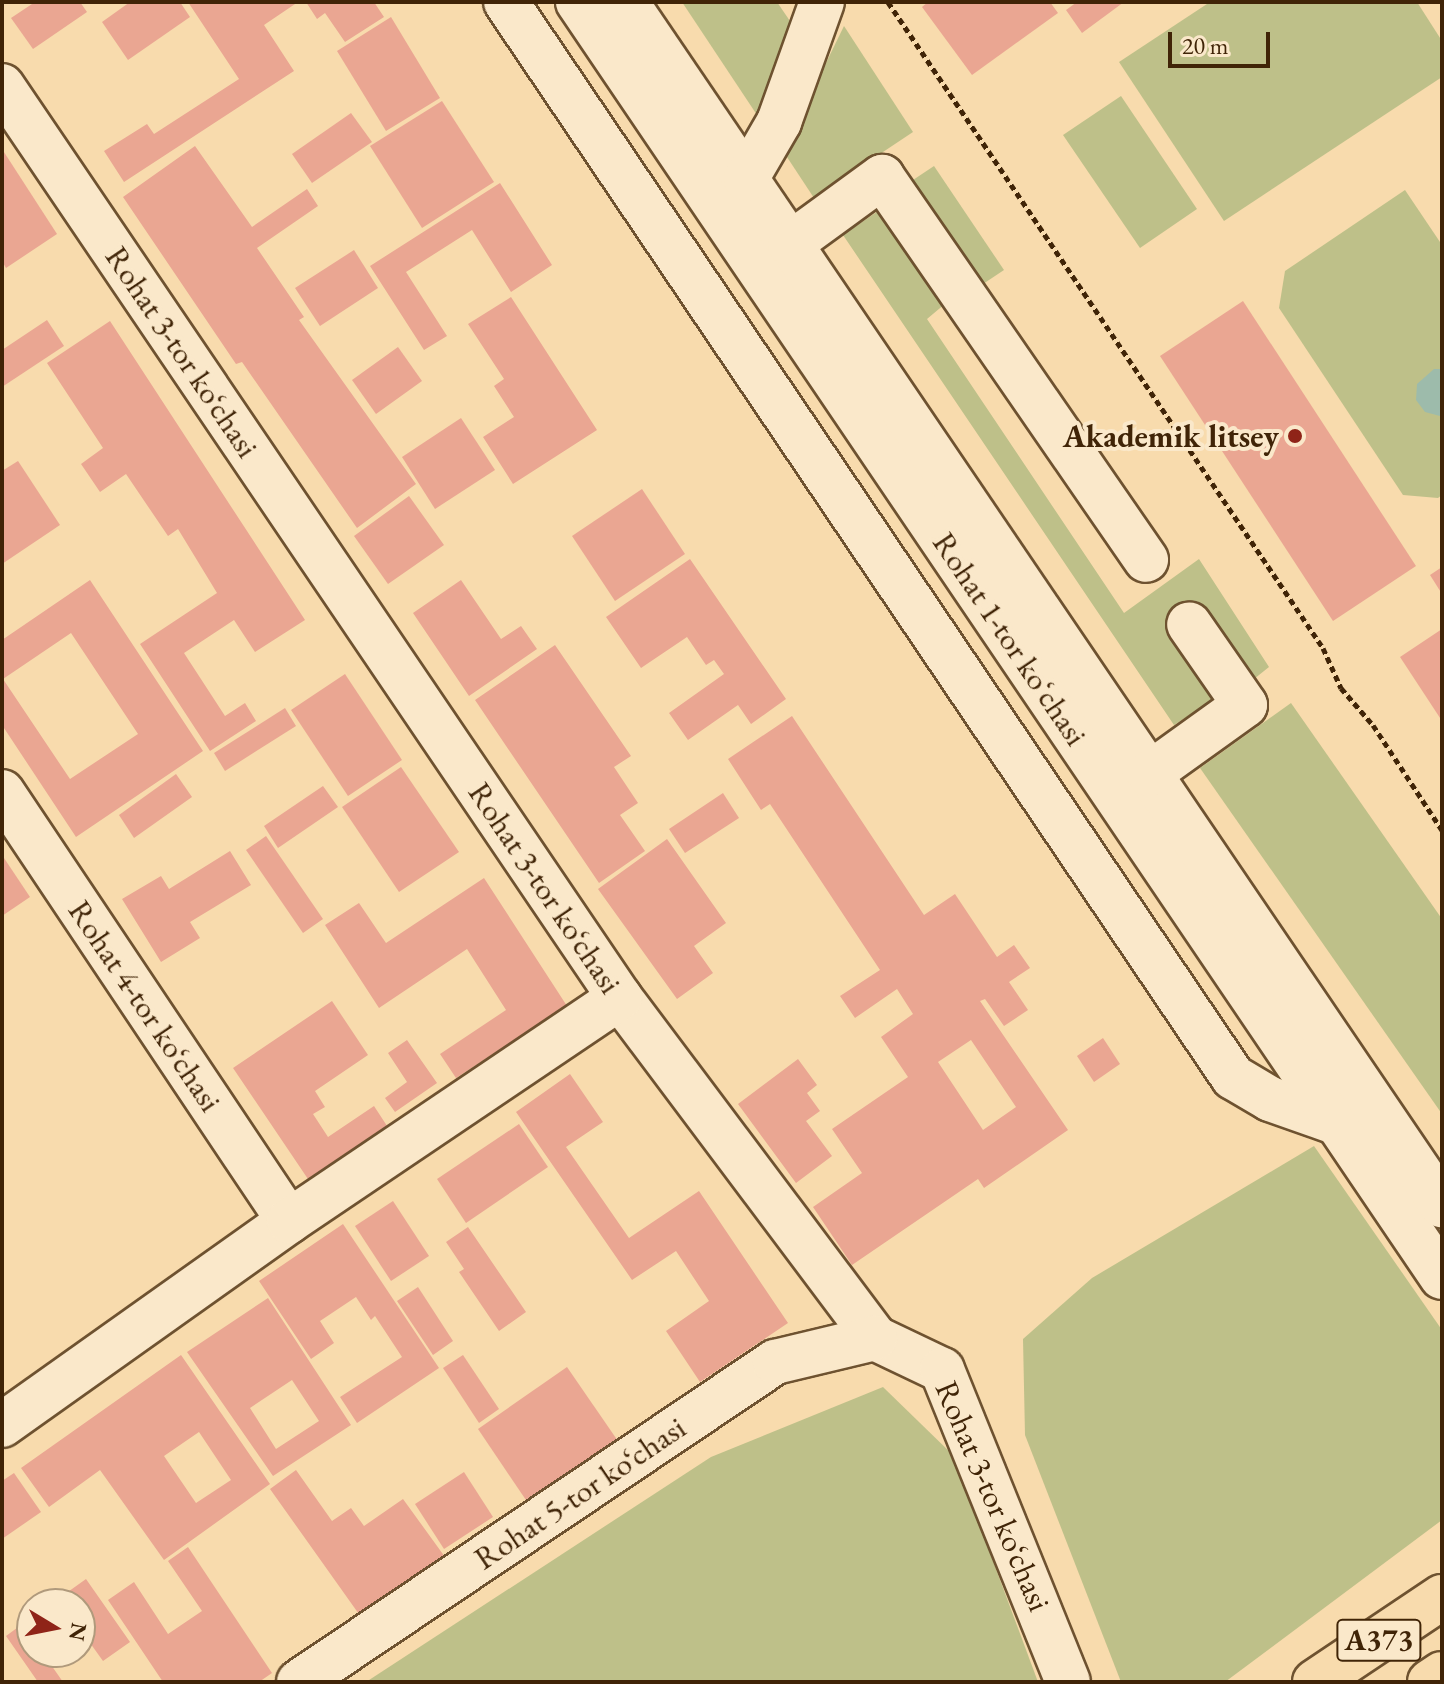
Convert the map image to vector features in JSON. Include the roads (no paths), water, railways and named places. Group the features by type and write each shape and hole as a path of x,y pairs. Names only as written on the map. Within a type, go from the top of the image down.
{"highway":[{"name":"A373","path":"1315,1682 1442,1597"},
{"name":"A373","path":"1430,1682 1442,1674"}],"street":[{"path":"506,2 1233,1077 1270,1099 1338,1123"},
{"name":"Rohat 1-tor koʻchasi","path":"578,2 1442,1277"},
{"name":"Rohat 1-tor koʻchasi","path":"626,2 1442,1205"},
{"path":"746,179 779,122 820,3"},
{"name":"Rohat 3-tor ko‘chasi","path":"2,86 620,998 875,1338 942,1370 1068,1682"},
{"path":"790,244 882,177 1146,560"},
{"path":"1149,774 1245,705 1189,624"},
{"name":"Rohat 4-tor ko‘chasi","path":"2,792 289,1221"},
{"path":"2,1425 289,1221 620,998"},
{"name":"Rohat 5-tor ko‘chasi","path":"299,1682 775,1362 875,1338"}],"place":[{"name":"Akademik litsey","path":"1295,436"}]}
